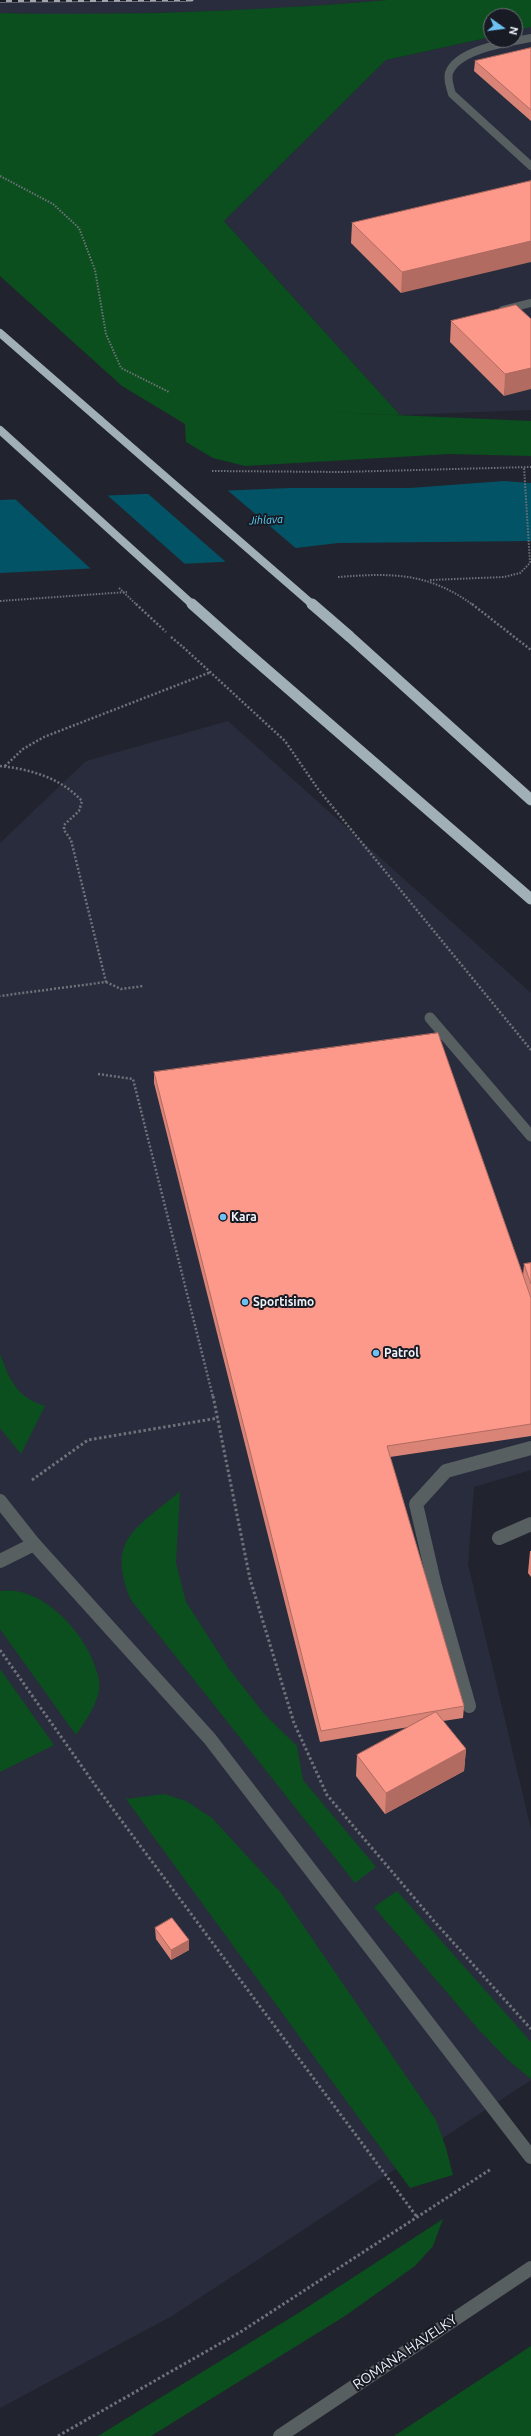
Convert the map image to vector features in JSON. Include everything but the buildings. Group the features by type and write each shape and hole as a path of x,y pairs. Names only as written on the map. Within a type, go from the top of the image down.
{"highway":[{"path":"0,333 349,636 531,800"},
{"path":"0,430 237,644 531,899"}],"street":[{"path":"531,38 490,47 466,56 452,68 448,81 452,94 531,166"},
{"path":"494,312 531,303"},
{"path":"430,1018 531,1136"},
{"path":"469,1706 435,1586 416,1504 446,1471 531,1448"},
{"path":"1,1502 34,1544 210,1739 528,2152"},
{"path":"499,1538 531,1524"},
{"path":"0,1561 34,1544"},
{"name":"ROMANA HAVELKY","path":"280,2436 531,2268"}],"path":[{"path":"0,176 53,204 79,228 95,270 106,334 121,368 169,392"},
{"path":"429,580 504,577 520,573 530,563 524,467"},
{"path":"206,471 349,472 531,467"},
{"path":"182,647 285,741 318,789 531,1050"},
{"path":"6,766 15,754 27,745 44,737 211,672"},
{"path":"0,766 6,766 43,776 62,784 77,794 82,801 78,811 64,825 64,830 70,840 106,982"},
{"path":"0,996 106,982 121,989 143,986"},
{"path":"98,1074 133,1079 218,1418 250,1579 294,1724 326,1795 433,1920 531,2029"},
{"path":"1,1502 59,1459 88,1440 218,1418"},
{"path":"0,1650 96,1785 417,2217"},
{"path":"58,2436 242,2331 417,2217 528,2152"}],"shaded area":[{"path":"0,0 387,0 272,9 85,15 0,13"},
{"path":"531,27 531,410 400,415 224,221 386,60 483,39 483,48 523,48 523,29"},
{"path":"228,721 531,993 531,1470 474,1487 468,1564 531,1829 531,2080 172,2316 0,2408 0,843 86,761"}],"green space":[{"path":"387,0 531,0 531,27 523,29 523,8 483,8 483,39 386,60 224,221 400,415 327,412 531,421 531,456 449,454 245,466 213,458 186,442 185,424 122,386 0,276 0,13 146,13 290,7"},
{"path":"0,1354 7,1372 15,1386 27,1398 45,1406 21,1454 0,1428"},
{"path":"180,1491 176,1563 186,1602 229,1669 265,1715 297,1746 303,1780 376,1867 355,1883 131,1600 124,1579 122,1562 124,1548 130,1536 139,1525"},
{"path":"0,1591 17,1591 33,1596 49,1605 76,1632 87,1648 95,1664 99,1687 96,1702 76,1735 0,1629"},
{"path":"0,1669 54,1745 0,1772"},
{"path":"164,1794 186,1801 212,1818 281,1893 436,2120 446,2148 453,2175 410,2188 126,1799"},
{"path":"397,1891 531,2042 531,2079 508,2060 479,2030 374,1907"},
{"path":"443,2219 433,2246 415,2266 345,2316 151,2436 98,2436 300,2312"},
{"path":"531,2346 531,2436 394,2436"}],"water":[{"name":"Jihlava","path":"504,481 531,483 531,541 338,543 296,548 260,560 0,573 0,500 290,488 410,488"}],"pier":[{"path":"226,489 298,550 260,561 227,563 146,492"},
{"path":"106,494 186,565 92,570 14,498"}],"railway":[{"path":"0,1 192,0"}],"place":[{"name":"Kara","path":"223,1217"},
{"name":"Sportisimo","path":"245,1302"},
{"name":"Patrol","path":"376,1353"}]}
